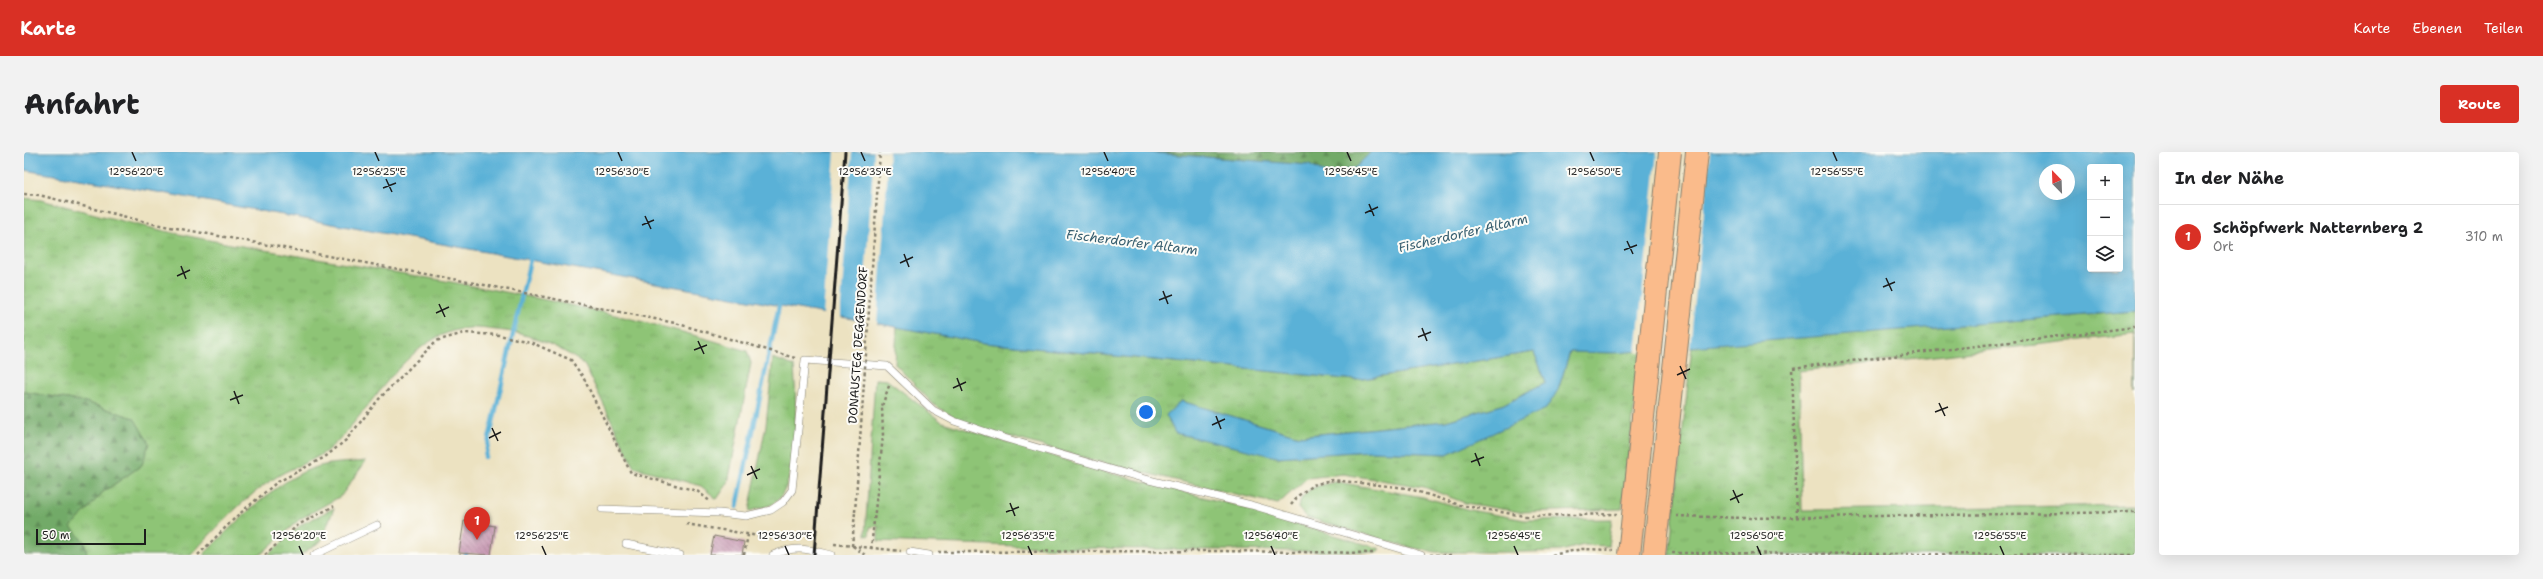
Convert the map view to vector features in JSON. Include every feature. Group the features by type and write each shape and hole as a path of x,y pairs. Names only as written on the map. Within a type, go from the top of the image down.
{"highway":[{"path":"1629,555 1670,152"},
{"path":"1654,555 1697,152"}],"lane":[{"path":"602,509 716,513 746,516 771,510 783,502 792,490 805,360 887,366 933,410 954,421 1004,438 1145,479 1284,514 1421,555"},
{"path":"314,555 377,525"},
{"path":"626,544 680,555"},
{"path":"773,555 786,550 802,548 831,555"},
{"path":"910,552 929,555"}],"path":[{"name":"DONAUSTEG DEGGENDORF","path":"852,546 854,538 880,152"},
{"path":"24,194 39,195 154,224 474,283 675,323 750,346 805,360"},
{"path":"1798,517 1792,368 2135,327"},
{"path":"198,555 237,516 276,483 325,457 346,440 379,399 436,341 464,333 499,335 530,342 571,360 583,376 631,473 697,491 712,503 716,513"},
{"path":"871,549 883,436 882,406 888,386 897,375"},
{"path":"1284,514 1299,495 1313,485 1332,480 1407,488 1460,505 1524,516 1621,515"},
{"path":"265,555 298,525 334,506"},
{"path":"1668,516 1798,517 2135,512"},
{"path":"684,523 788,541"},
{"path":"744,555 748,535"},
{"path":"831,544 910,552 1219,551 1382,554"},
{"path":"852,546 865,555"},
{"path":"1552,555 1582,548"},
{"path":"1682,554 2135,555"},
{"path":"1421,555 1451,555"}],"green space":[{"path":"1142,152 1371,152 1355,168 1326,174 1309,165"},
{"path":"24,198 41,200 193,237 542,299 679,331 747,351 751,363 728,483 717,499 701,486 634,467 585,366 578,360 559,349 526,335 506,331 467,328 441,336 422,347 389,379 344,434 329,449 317,457 278,476 254,493 232,512 191,555 87,555 85,543 71,527 103,492 142,465 86,402 24,392"},
{"path":"2135,311 2135,334 1799,371 1802,510 2135,505 2135,555 1669,555 1692,346"},
{"path":"897,327 984,343 1356,380 1534,352 1546,382 1502,405 1446,421 1299,436 1181,401 1277,457 1371,451 1447,454 1558,390 1570,352 1641,351 1622,509 1520,512 1465,503 1424,487 1343,474 1307,478 1278,504 1107,464 968,425 933,404 895,364"},
{"path":"773,358 794,366 796,418 792,461 788,480 782,495 773,504 749,511 766,425"},
{"path":"875,379 887,380 942,422 1098,470 1238,506 1381,549 1376,552 1073,548 878,541 878,526 870,527 869,536 865,535"},
{"path":"24,392 86,402 134,418 149,443 142,465 103,492 71,527 85,543 87,555 24,555"},
{"path":"366,461 341,496 300,519 260,555 203,555 241,517 287,481 302,473 323,465"},
{"path":"1337,482 1423,497 1470,510 1525,520 1612,519 1608,546 1584,545 1561,551 1524,552 1436,552 1408,547 1306,517 1298,508 1300,501 1307,492 1318,486"},
{"path":"334,508 321,541 300,555 268,555 302,524"}],"water":[{"name":"Fischerdorfer Altarm","path":"24,152 1142,152 1309,165 1326,174 1355,168 1371,152 2135,152 2135,311 1615,353 1570,352 1558,390 1546,409 1447,454 1371,451 1277,457 1175,433 1166,415 1181,401 1299,436 1446,421 1502,405 1546,382 1534,352 1356,380 984,343 157,192 24,170"}],"pier":[{"path":"835,152 852,152 840,319 823,315"},
{"path":"874,152 889,152 877,325 862,322"},
{"path":"1657,152 1710,152 1690,348 1636,353"}],"building":[{"path":"464,521 495,526 491,555 459,553"},
{"path":"714,536 744,542 742,555 710,555"}],"waterway":[{"path":"485,457 530,260 534,255"},
{"path":"737,507 780,301"}],"railway":[{"path":"814,555 845,152"}],"place":[{"name":"Schöpfwerk Natternberg 2","path":"477,540"}]}
